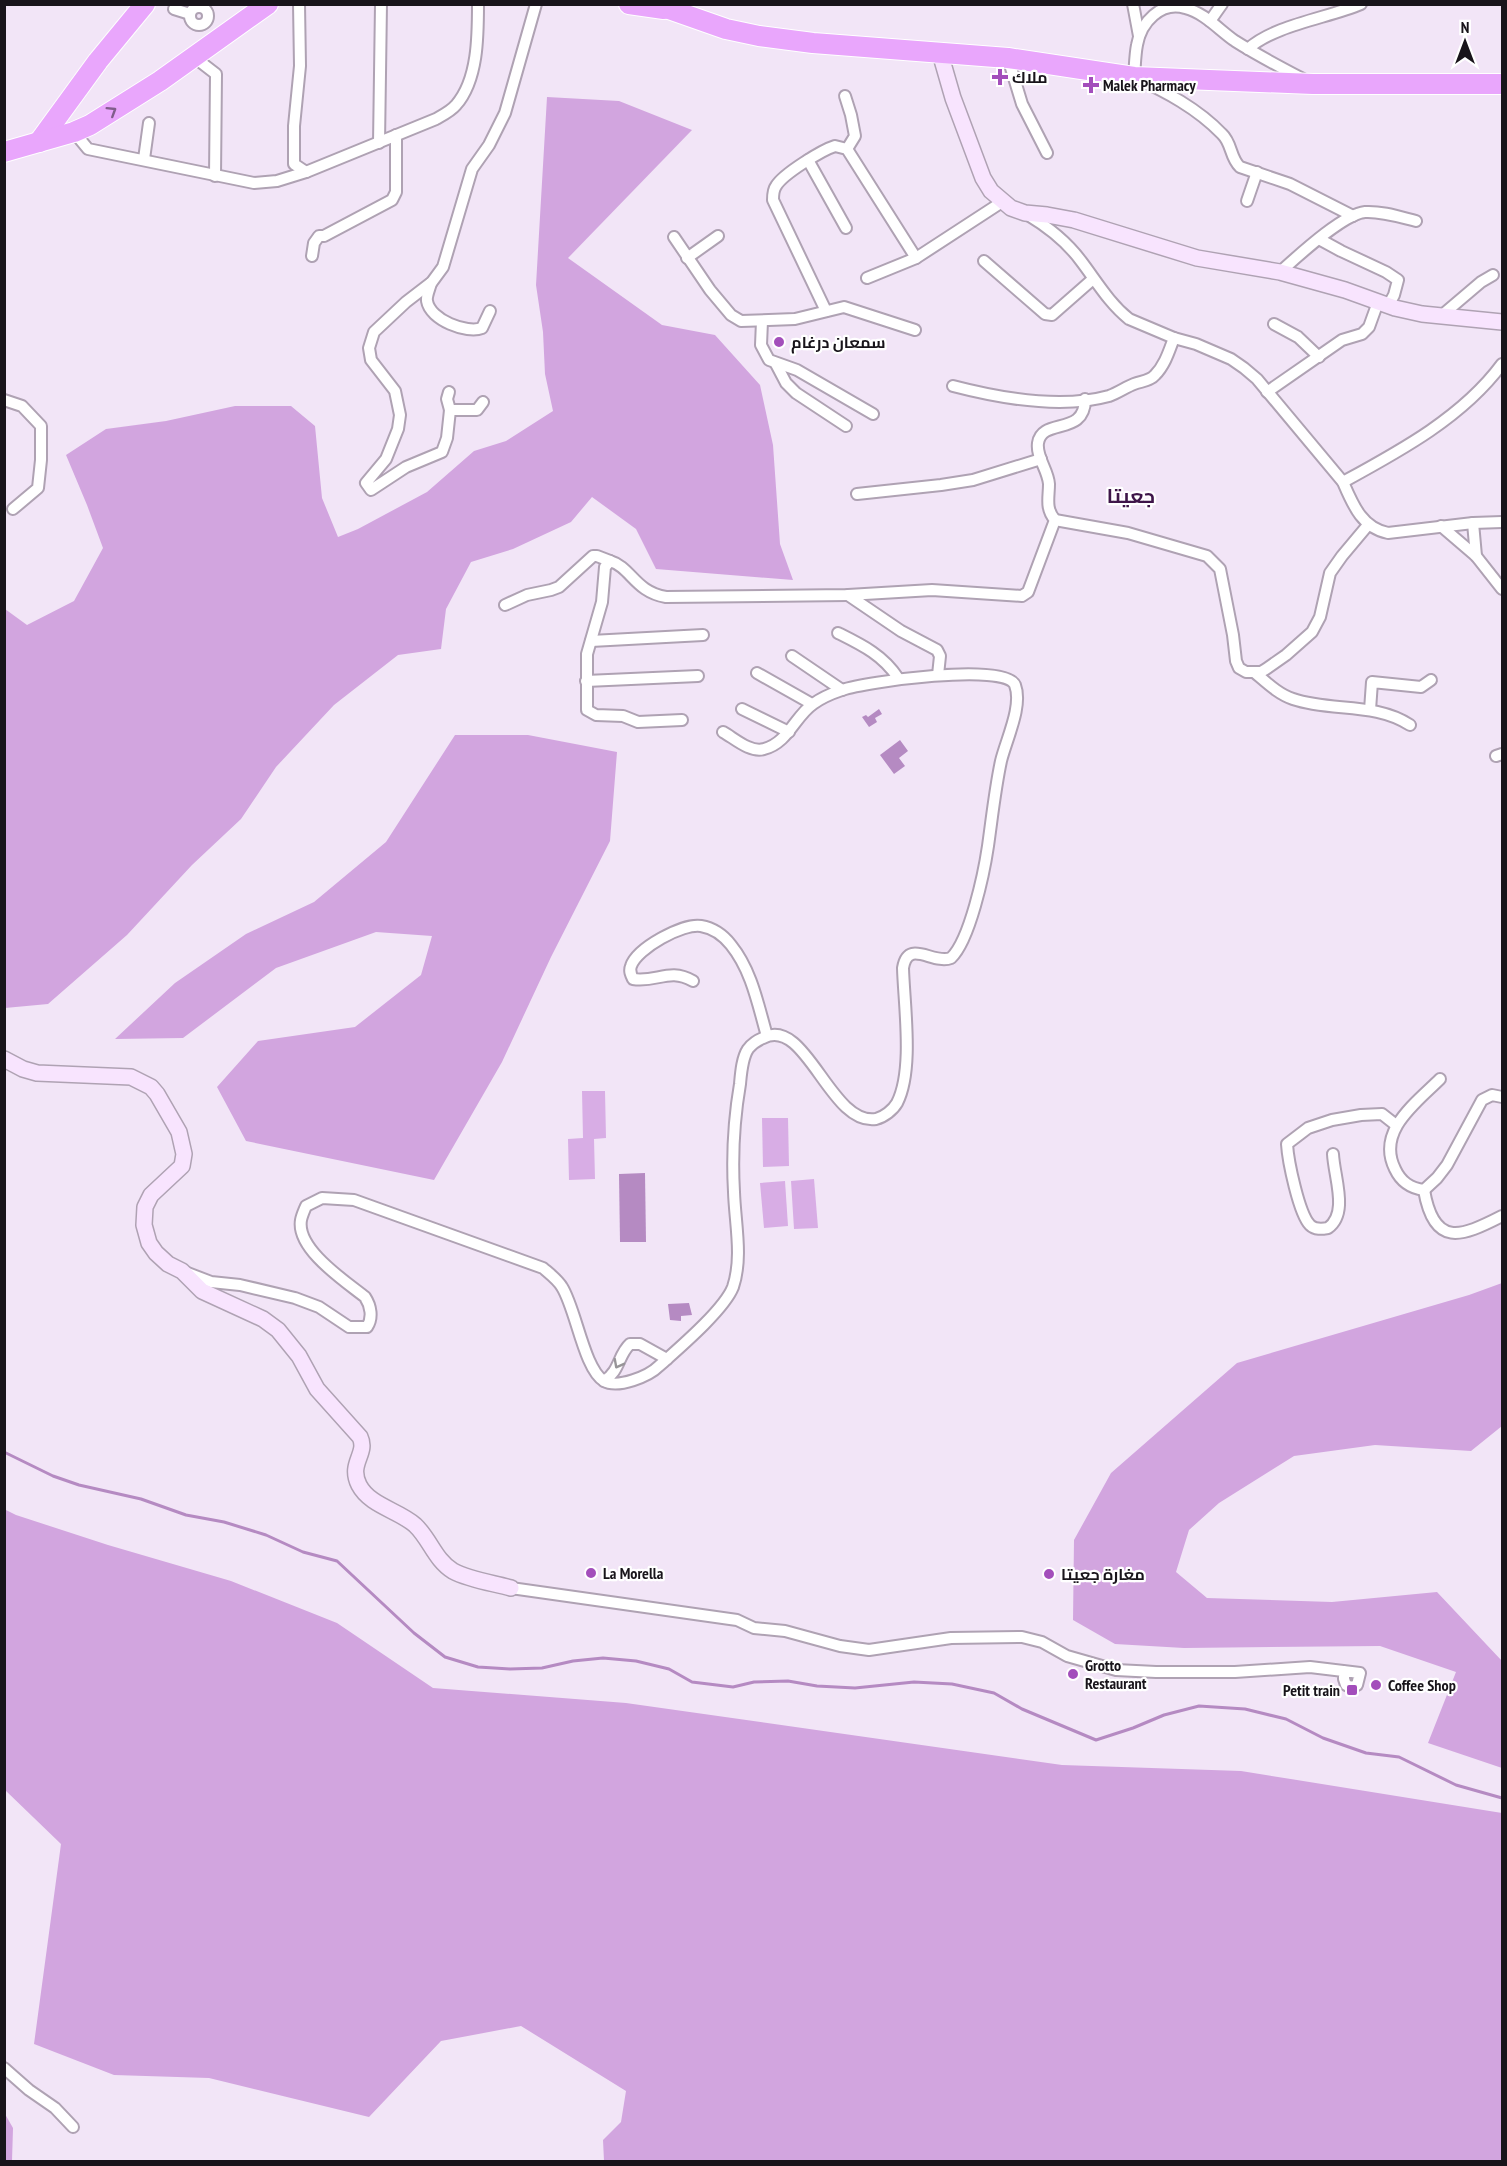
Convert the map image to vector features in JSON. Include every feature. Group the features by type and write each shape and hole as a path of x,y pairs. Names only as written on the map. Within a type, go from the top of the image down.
{"highway":[{"path":"39,142 145,4"},
{"path":"4,152 74,132 90,125 268,4"},
{"path":"629,4 660,7 726,29 759,36 813,43 1008,58 1134,77 1313,84 1503,84"},
{"path":"62,110 63,122 69,130 74,132"}],"street":[{"path":"299,4 300,66 294,126 294,164 306,172"},
{"path":"379,143 381,4"},
{"path":"74,132 88,149 254,183 277,181 306,172 379,143 447,112 455,106 462,96 473,69 478,4"},
{"path":"490,311 482,328 476,331 443,321 430,308 427,300 432,282 446,259 472,169 489,145 504,114 536,4"},
{"path":"1133,4 1139,36"},
{"path":"1210,21 1221,4"},
{"path":"1248,49 1269,36 1305,21 1361,4"},
{"path":"1313,84 1248,49 1210,21 1185,8 1168,7 1154,14 1139,36 1136,46 1134,77 1174,96 1223,134 1235,162 1240,167 1290,184 1353,216"},
{"path":"174,9 190,14 194,24 200,25 202,51 216,74 215,176"},
{"path":"940,53 952,98 983,178 991,191 1002,202 1049,227 1080,259 1117,309 1130,319 1231,359 1257,379 1343,482 1351,501 1368,525 1376,531 1388,533 1441,526 1503,522"},
{"path":"1008,58 1022,104 1047,153"},
{"path":"845,96 855,136 847,148"},
{"path":"144,159 149,123"},
{"path":"312,256 314,243 319,236 324,236 392,200 396,192 396,135"},
{"path":"826,311 772,200 780,180 808,160 835,146 847,148 916,258"},
{"path":"808,160 846,228"},
{"path":"1247,201 1257,172"},
{"path":"867,278 916,258 1002,202"},
{"path":"1280,272 1319,239 1362,212 1416,221"},
{"path":"1025,213 1074,220 1197,258 1280,272 1422,314 1503,322"},
{"path":"687,258 718,236"},
{"path":"674,237 730,315 746,322 795,319 844,307 915,330"},
{"path":"1267,392 1342,340 1362,334 1383,304 1394,295 1398,280 1319,239"},
{"path":"984,261 1045,314 1052,315 1093,279"},
{"path":"1442,316 1481,282 1493,275"},
{"path":"432,282 406,302 374,332 369,348 371,360 395,391 400,415 398,429 386,459 366,483 371,490 406,467 442,452 447,438 450,410 448,392"},
{"path":"762,321 762,350 769,360 797,370 873,414"},
{"path":"1274,324 1298,338 1319,357"},
{"path":"953,386 975,392 1032,400 1085,399 1107,396 1154,377 1164,363 1174,338"},
{"path":"776,364 786,383 796,393 846,426"},
{"path":"1343,482 1390,456 1451,415 1490,381 1503,364"},
{"path":"1085,399 1083,416 1076,421 1047,430 1041,435 1038,443 1049,481 1048,508 1055,520 1128,533 1207,556 1220,569 1236,661 1239,668 1246,672 1261,672 1276,663 1312,632 1320,617 1330,573 1368,525"},
{"path":"4,400 22,406 41,426 38,488 13,509"},
{"path":"450,410 477,410 483,402"},
{"path":"857,494 973,480 1041,459"},
{"path":"505,605 527,595 559,587 593,556 616,564 643,588 660,596 848,595 964,590 1022,596 1028,592 1055,520"},
{"path":"1473,523 1476,556"},
{"path":"1441,526 1476,556 1503,588"},
{"path":"610,561 605,567 602,602 587,654 587,710 591,713 623,716 638,722 682,720"},
{"path":"848,595 901,631 937,650 940,656 938,675"},
{"path":"838,633 869,649 883,660 898,678"},
{"path":"591,640 703,634"},
{"path":"792,656 842,690"},
{"path":"1254,672 1290,698 1317,705 1370,710 1398,717 1410,725"},
{"path":"757,673 812,705"},
{"path":"4,1059 23,1069 47,1074 131,1077 151,1087 157,1094 179,1132 184,1155 182,1166 151,1195 145,1207 144,1225 149,1243 156,1253 168,1264 182,1271 212,1282 240,1285 296,1298 318,1307 349,1327 367,1328 370,1323 369,1304 365,1297 320,1260 304,1238 300,1222 306,1206 322,1198 354,1200 543,1268 562,1287 593,1370 604,1381 614,1383 636,1379 653,1372 722,1305 732,1289 736,1274 737,1252 733,1160 738,1093 743,1060 748,1049 767,1036 784,1037 793,1042 846,1107 865,1119 881,1117 896,1104 904,1082 907,1062 903,968 905,958 917,953 946,960 951,958 966,931 980,889 1001,761 1016,709 1017,696 1015,684 1007,678 938,675 898,678 842,690 812,705 789,732 774,745 760,750 754,750 723,732"},
{"path":"586,681 698,676"},
{"path":"1370,710 1372,682 1421,687 1431,680"},
{"path":"742,709 789,732"},
{"path":"693,981 672,974 641,980 633,979 630,966 654,943 685,927 703,926 715,931 730,944 744,965 754,988 767,1036"},
{"path":"1424,1190 1408,1186 1397,1174 1393,1165 1390,1143 1396,1125 1440,1079"},
{"path":"1424,1190 1447,1165 1482,1100 1492,1095 1503,1097"},
{"path":"1334,1154 1340,1206 1334,1224 1328,1228 1317,1229 1310,1225 1301,1208 1288,1163 1287,1144 1308,1128 1332,1120 1382,1114 1396,1125"},
{"path":"1424,1190 1427,1207 1445,1231 1457,1234 1469,1232 1503,1216"},
{"path":"182,1271 202,1291 263,1319 278,1330 299,1356 317,1389 360,1437 363,1446 355,1467 355,1474 368,1497 399,1512 417,1527 437,1557 448,1568 469,1577 511,1588 737,1620 754,1628 785,1631 857,1649 869,1650 951,1638 1022,1637 1042,1642 1067,1656 1116,1670 1235,1672 1310,1667 1344,1671"},
{"path":"604,1381 617,1368 623,1353 630,1344 640,1344 667,1359"},
{"path":"4,2068 28,2090 55,2108 73,2127"}],"shaded area":[{"path":"547,97 619,101 692,130 568,258 662,325 715,335 760,385 773,445 780,544 793,580 656,569 636,529 592,497 571,522 513,549 471,562 446,609 441,649 398,655 334,705 276,767 241,819 192,865 127,935 48,1004 5,1008 5,609 27,625 74,601 103,548 66,455 106,429 166,421 235,406 291,406 315,426 322,498 338,537 358,529 427,492 474,451 506,441 553,411 545,374 543,332 536,285"},
{"path":"879,709 882,714 875,718 877,722 869,727 862,717 866,715 868,717"},
{"path":"455,735 528,735 617,752 610,841 551,957 502,1062 434,1180 246,1141 217,1087 258,1041 355,1027 421,975 432,936 376,932 276,968 183,1038 115,1039 175,983 246,934 314,902 386,842"},
{"path":"900,740 908,751 899,758 905,766 894,774 880,755"},
{"path":"582,1091 605,1091 606,1138 594,1139 595,1179 569,1180 568,1139 583,1138"},
{"path":"762,1118 788,1118 789,1166 763,1167"},
{"path":"645,1173 646,1242 620,1242 619,1174"},
{"path":"814,1179 818,1228 794,1229 791,1181"},
{"path":"785,1181 788,1226 764,1228 760,1183"},
{"path":"1502,1283 1502,1426 1471,1451 1375,1445 1294,1456 1219,1503 1189,1530 1176,1572 1207,1598 1332,1602 1437,1592 1502,1661 1502,1768 1428,1743 1456,1672 1380,1646 1184,1648 1115,1644 1073,1620 1074,1540 1111,1473 1237,1363 1469,1295"},
{"path":"689,1303 692,1315 681,1316 681,1321 670,1320 668,1304"},
{"path":"4,1509 108,1545 231,1581 337,1623 433,1688 626,1703 1062,1765 1241,1771 1502,1813 1502,2161 604,2161 603,2140 621,2122 626,2091 521,2026 441,2041 369,2117 209,2078 114,2075 34,2044 61,1844 5,1790"},
{"path":"5,2114 13,2128 12,2161 5,2161"}],"waterway":[{"path":"4,1452 53,1476 79,1485 141,1499 186,1515 224,1522 266,1535 303,1552 337,1561 414,1633 445,1657 478,1667 542,1668 573,1661 603,1658 636,1661 669,1669 692,1682 733,1687 754,1682 788,1681 817,1686 855,1688 914,1682 952,1684 994,1693 1022,1709 1096,1740 1164,1715 1199,1706 1245,1709 1286,1719 1323,1738 1366,1753 1399,1757 1456,1785 1502,1798"}],"place":[{"name":"ملاك","path":"1000,77"},
{"name":"Malek Pharmacy","path":"1091,85"},
{"name":"سمعان درغام","path":"779,342"},
{"name":"La Morella","path":"591,1573"},
{"name":"مغارة جعيتا","path":"1049,1574"},
{"name":"Grotto Restaurant","path":"1073,1674"},
{"name":"Coffee Shop","path":"1376,1685"},
{"name":"Petit train","path":"1352,1690"}],"district":[{"name":"جعيتا","path":"1131,496"}]}
